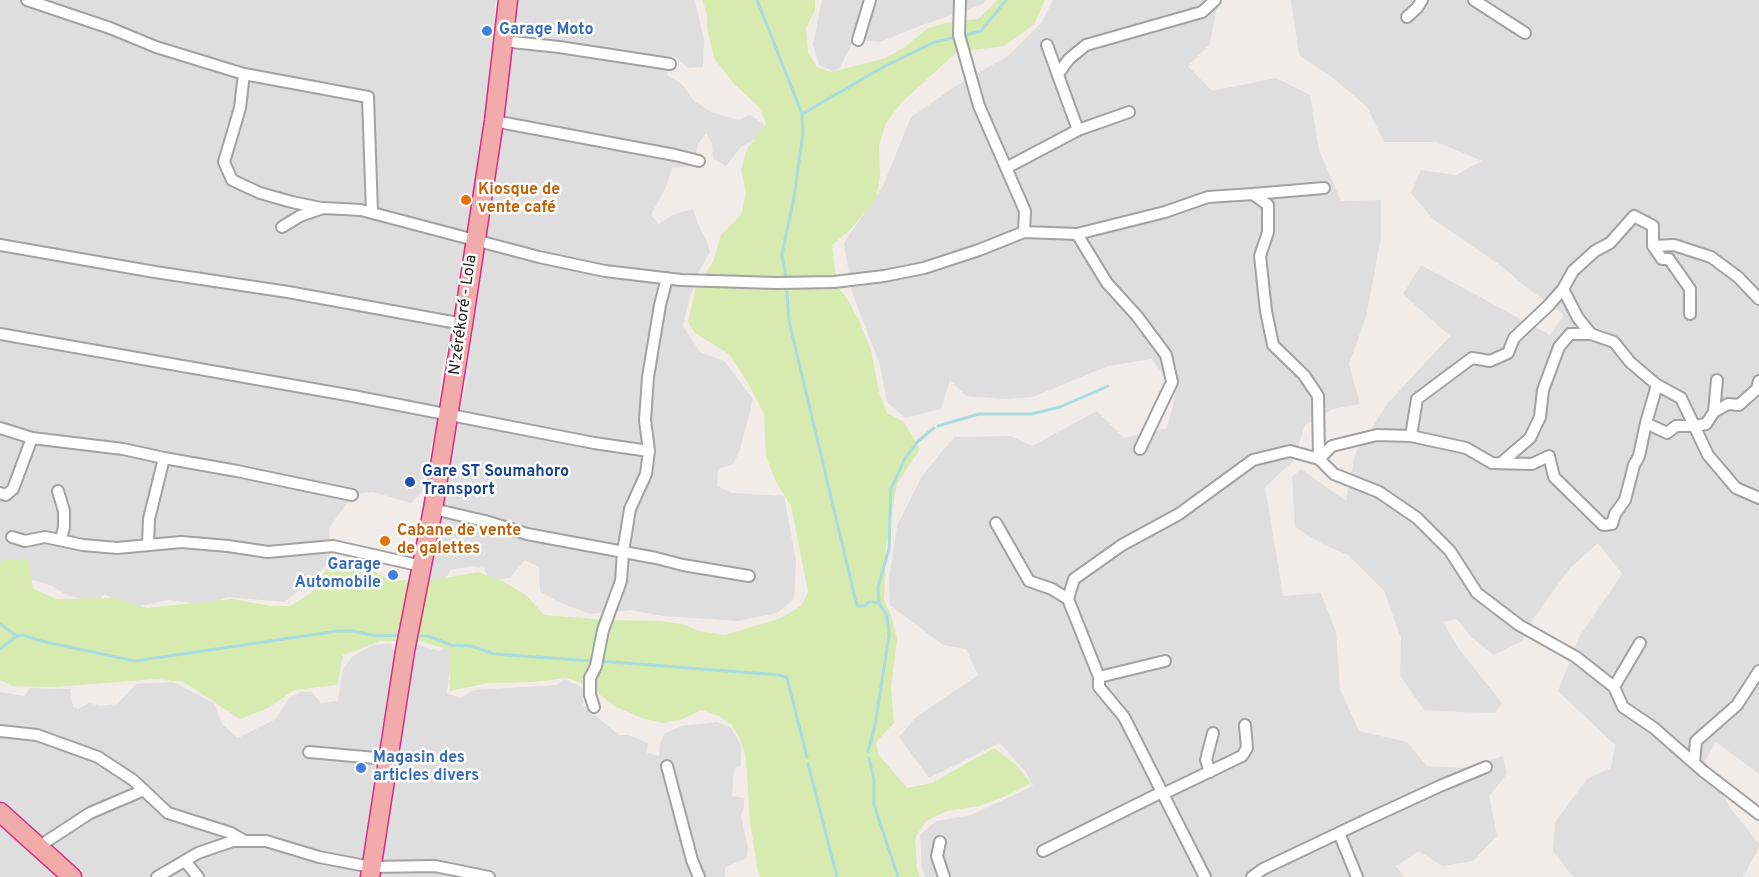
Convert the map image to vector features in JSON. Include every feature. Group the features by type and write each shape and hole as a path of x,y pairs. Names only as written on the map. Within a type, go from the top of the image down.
{"highway":[{"name":"N'zérékoré - Lola","path":"387,759 449,416 494,121 508,0"},
{"path":"371,872 387,759"},
{"path":"0,812 72,877"}],"street":[{"path":"27,0 110,28 156,47 244,74 368,97 372,212"},
{"path":"858,40 870,0"},
{"path":"960,0 959,35 970,75 979,106 1025,211 1024,232"},
{"path":"1058,74 1069,59 1086,45 1202,12 1215,0"},
{"path":"1407,17 1418,8 1422,0"},
{"path":"1474,0 1525,33"},
{"path":"503,41 670,64"},
{"path":"1047,45 1078,130"},
{"path":"244,74 240,108 224,162 232,180 260,193 292,202 323,208 372,212 550,260 604,271 667,278 793,283 834,282 884,276 924,268 1024,232 1077,234 1165,212 1208,197 1324,188"},
{"path":"1006,168 1078,130 1129,111"},
{"path":"494,121 699,161"},
{"path":"1254,194 1268,205 1268,232 1260,256 1266,311 1273,345 1304,375 1318,396 1319,459"},
{"path":"282,227 300,216 323,208"},
{"path":"1411,436 1417,399 1472,358 1490,361 1508,353 1514,338 1563,289 1574,271 1595,250 1610,243 1634,216 1653,226 1653,246 1662,259 1669,259"},
{"path":"1077,234 1107,283 1137,316 1166,355 1172,382 1140,449"},
{"path":"0,245 288,292 463,324"},
{"path":"1669,259 1674,245"},
{"path":"1653,246 1674,245 1711,257 1754,288 1759,299"},
{"path":"1669,259 1690,289 1690,314"},
{"path":"594,707 590,695 590,678 603,630 621,581 630,509 646,474 649,451 645,420 648,376 667,278"},
{"path":"1563,289 1578,318 1592,334"},
{"path":"0,334 353,396 594,443 649,451"},
{"path":"1501,463 1530,438 1540,417 1543,390 1559,347 1570,334 1592,334 1614,342 1630,362 1657,386 1681,398 1708,455 1736,488 1759,498"},
{"path":"1714,412 1717,380"},
{"path":"1646,423 1667,433 1676,426 1706,424 1714,412 1728,404 1739,405 1757,389 1759,381"},
{"path":"1319,459 1332,446 1377,435 1411,436 1466,448 1492,463 1532,464 1549,456 1554,477 1603,525 1612,524 1615,514 1625,500 1657,386"},
{"path":"0,428 32,438 123,448 352,495"},
{"path":"0,493 6,495 13,489 32,438"},
{"path":"1068,599 1074,579 1122,545 1179,514 1253,460 1290,451 1319,459 1334,474 1379,492 1417,518 1450,551 1477,593 1519,625 1576,657 1614,687 1623,707 1654,728 1759,814"},
{"path":"148,546 149,519 164,458"},
{"path":"58,491 64,511 61,539"},
{"path":"433,509 527,534 749,576"},
{"path":"996,523 1029,581 1053,590 1068,599 1099,677 1100,687 1124,717 1205,877"},
{"path":"12,537 26,541 45,537 82,545 117,548 181,542 268,552 333,546 422,566"},
{"path":"1614,687 1640,643"},
{"path":"1099,677 1165,661"},
{"path":"1672,744 1696,741 1737,705 1759,671"},
{"path":"1043,851 1242,756 1247,748 1245,725"},
{"path":"0,731 37,735 98,758 132,780 168,813 231,833 245,841"},
{"path":"1210,772 1206,760 1213,733"},
{"path":"1694,763 1696,741"},
{"path":"309,752 387,759"},
{"path":"667,766 692,860 699,877"},
{"path":"1252,877 1263,869 1339,833 1486,767"},
{"path":"38,847 90,813 144,790"},
{"path":"1339,833 1357,877"},
{"path":"157,877 198,853 233,841 266,841 371,872 435,866 489,877"},
{"path":"940,842 937,856 944,877"},
{"path":"185,861 198,877"}],"shaded area":[{"path":"0,0 496,0 482,143 465,267 443,366 435,430 421,493 411,503 373,492 356,494 329,528 331,561 284,602 227,597 215,602 200,604 169,600 130,608 105,594 97,602 66,595 52,586 37,581 0,573"},
{"path":"514,0 695,0 704,40 703,67 688,68 673,55 667,75 682,84 694,101 711,112 738,120 750,115 764,124 759,137 741,147 726,166 713,159 712,143 706,133 698,144 694,166 672,168 666,187 651,215 659,224 672,215 693,209 706,239 710,252 699,271 683,326 700,352 724,361 753,399 740,450 733,464 718,469 717,486 733,493 784,496 796,561 794,599 777,613 737,621 663,616 631,610 590,614 556,601 540,591 539,567 525,560 510,578 489,580 484,568 473,566 450,570 442,587 414,621 431,568 455,431 467,381 474,286"},
{"path":"822,0 986,0 983,4 880,42 854,40 839,69 832,71 819,65 813,44"},
{"path":"1053,0 1218,0 1210,44 1188,66 1212,91 1276,78 1310,95 1319,150 1341,201 1381,200 1381,238 1366,317 1349,364 1360,404 1333,409 1305,425 1294,460 1265,487 1283,596 1321,593 1336,632 1340,689 1359,731 1407,742 1427,766 1463,768 1503,756 1507,774 1489,796 1497,836 1473,861 1442,866 1419,851 1396,866 1404,877 925,877 922,869 920,835 936,821 971,815 1033,786 1025,771 1000,743 929,778 899,737 916,717 978,675 966,649 943,645 890,605 889,580 897,526 922,476 954,437 1011,436 1032,446 1097,411 1124,438 1167,428 1176,392 1152,359 1108,366 1033,397 1006,399 966,396 950,380 941,409 905,418 887,402 879,362 852,292 844,243 883,186 911,117 959,84 1008,56 1042,22"},
{"path":"1291,0 1759,0 1759,774 1716,742 1705,761 1731,809 1759,844 1743,877 1573,877 1553,851 1555,822 1587,779 1611,768 1615,745 1558,691 1579,637 1622,574 1598,543 1570,568 1531,622 1522,641 1494,655 1471,637 1457,619 1443,622 1459,649 1502,703 1495,713 1460,712 1424,710 1400,675 1401,638 1384,591 1348,555 1322,544 1295,527 1292,477 1301,469 1346,501 1355,454 1388,403 1450,336 1403,294 1421,265 1550,335 1564,315 1504,268 1433,219 1411,193 1421,170 1456,175 1482,161 1437,142 1384,142 1367,107 1333,78 1299,55"},
{"path":"391,644 395,653 363,877 82,877 0,803 0,692 25,696 30,688 70,689 73,707 78,709 89,703 101,706 117,704 136,684 173,682 214,703 222,724 238,738 276,719 289,698 301,692 312,692 321,703 338,701 343,669 353,656 373,645"},
{"path":"417,645 440,651 446,647 452,650 447,693 461,698 474,690 557,685 564,679 583,688 583,705 619,735 628,735 648,743 647,753 659,756 664,734 681,726 717,722 731,728 741,745 741,765 734,769 732,796 744,798 741,816 748,848 747,858 725,867 725,877 378,877 411,649"},
{"path":"0,821 64,877 0,877"}],"green space":[{"path":"702,0 815,0 815,10 806,28 808,53 817,67 831,72 886,58 905,47 928,28 978,19 998,0 1045,0 1034,24 1004,46 957,52 902,102 886,123 879,145 880,176 876,199 849,231 832,245 837,286 848,300 871,350 879,392 887,413 904,422 920,449 897,484 886,547 884,600 892,618 897,639 891,688 894,723 876,742 879,755 907,788 932,783 994,748 1016,765 1031,783 979,806 947,811 926,821 915,838 917,869 920,877 761,877 758,873 750,822 746,759 741,741 732,725 719,716 701,710 683,719 663,723 642,718 616,707 586,684 566,678 534,682 488,683 450,691 449,650 419,641 380,641 343,655 337,685 294,690 268,708 240,719 184,682 156,679 55,687 12,686 0,680 0,561 6,560 28,558 33,589 57,599 112,598 147,608 231,599 271,606 290,606 311,593 328,567 352,561 372,569 390,581 439,579 478,572 504,582 526,595 544,615 660,621 725,635 781,618 801,606 808,592 791,506 775,480 766,456 764,414 729,354 695,333 688,322 696,287 713,262 721,235 741,215 746,193 741,170 747,149 766,124 759,107 734,84 714,58 707,27 707,14"}],"waterway":[{"path":"757,0 802,114 803,133 794,197 782,254 789,321 857,606 865,606 869,602 879,603"},
{"path":"962,36 981,31 1006,0"},
{"path":"802,114 885,66 935,42 956,37"},
{"path":"938,426 979,414 1031,414 1060,407 1108,386"},
{"path":"868,752 875,725 889,636 887,616 879,603 878,587 889,549 891,489 904,460 918,441 934,428"},
{"path":"0,624 17,636"},
{"path":"0,649 17,636 23,635 135,661 338,631 377,636 401,635"},
{"path":"414,636 428,636 451,645 471,646 494,654 593,661"},
{"path":"600,661 779,675 787,678 807,757"},
{"path":"869,759 874,780 874,805 898,877"},
{"path":"808,764 837,877"}],"place":[{"name":"Garage Moto","path":"487,31"},
{"name":"Kiosque de vente café","path":"466,200"},
{"name":"Gare ST Soumahoro Transport","path":"410,482"},
{"name":"Cabane de vente de galettes","path":"385,541"},
{"name":"Garage Automobile","path":"393,575"},
{"name":"Magasin des articles divers","path":"361,768"}]}
